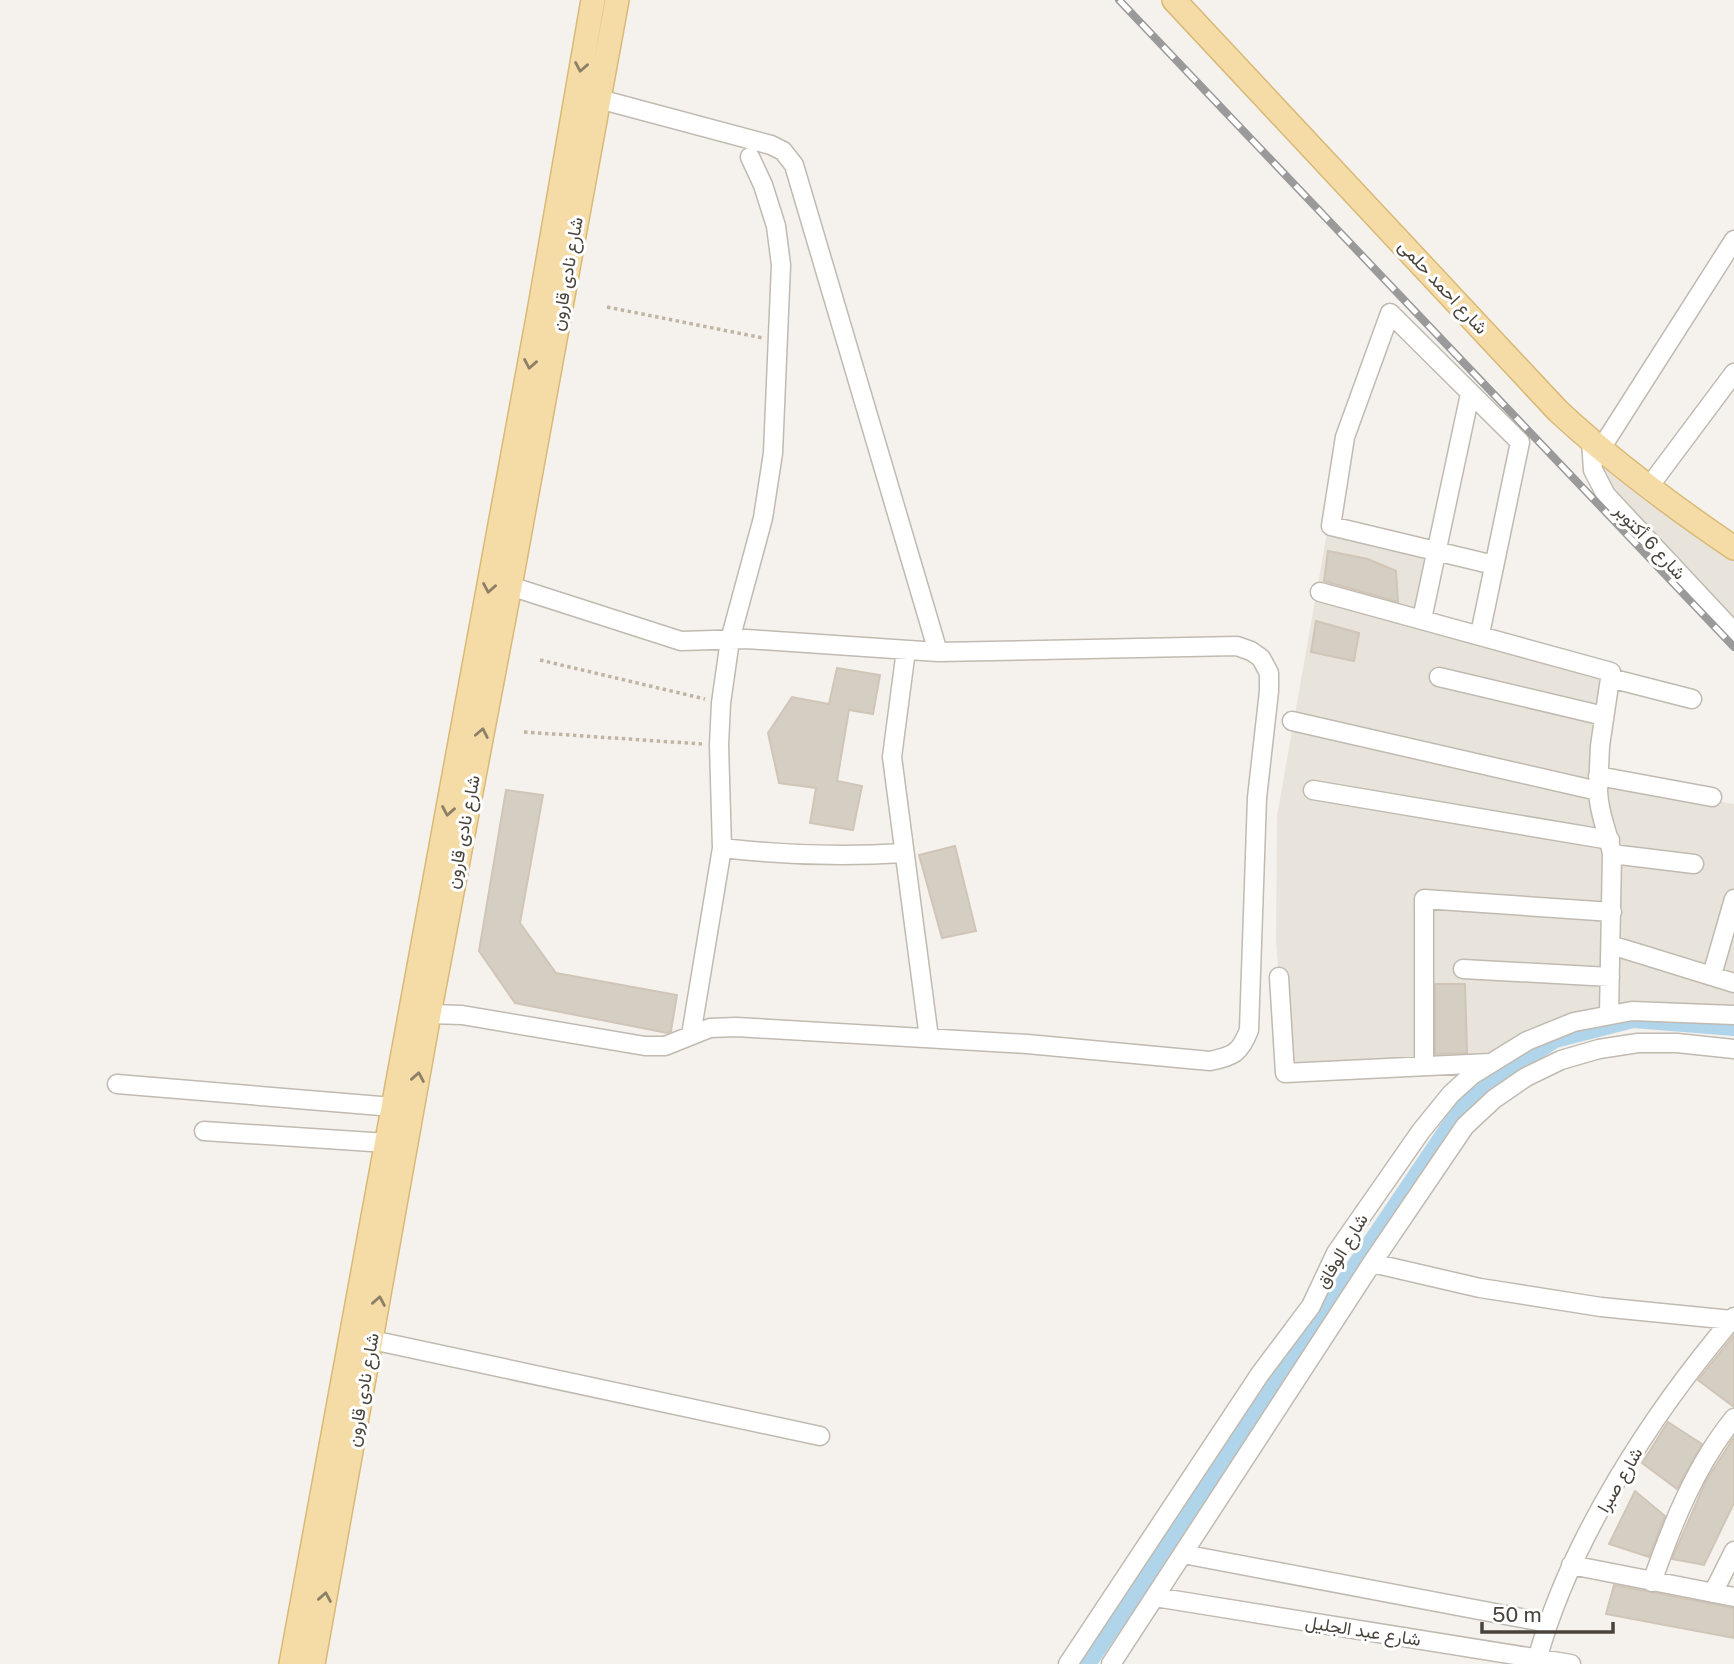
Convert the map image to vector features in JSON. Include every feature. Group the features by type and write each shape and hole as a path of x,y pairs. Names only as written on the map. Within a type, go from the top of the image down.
{"main road":[{"name":"شارع نادى قارون","path":"290,1664 393,1107 420,1013 510,586 593,0"},
{"name":"شارع نادى قارون","path":"313,1664 372,1340 420,1013 549,314 599,99 617,0"},
{"name":"شارع احمد حلمى","path":"1174,0 1521,373 1595,445 1648,488 1734,548"}],"street":[{"path":"599,99 771,145 783,151 794,165 938,652"},
{"path":"691,1034 722,849 719,745 721,703 730,640 763,518 773,453 781,265 776,226 763,185 750,157"},
{"path":"1595,445 1734,240"},
{"path":"1479,634 1494,565 1520,442 1391,313 1352,411 1345,437 1331,526 1494,565"},
{"path":"1648,488 1734,373"},
{"path":"1422,619 1470,394"},
{"name":"شارع 6 أكتوبر","path":"1595,445 1593,470 1606,495 1734,632"},
{"path":"420,1013 462,1015 645,1046 665,1046 680,1042 691,1034 710,1028 736,1027 1097,1049 1210,1061 1227,1058 1242,1048 1249,1030 1257,799 1269,691 1269,673 1261,658 1251,651 1237,646 938,652 730,640 681,640 510,586"},
{"path":"1320,592 1611,671 1598,784 1602,821 1611,847 1609,1014"},
{"path":"906,650 892,757 929,1038"},
{"path":"1439,677 1604,716"},
{"path":"1610,678 1692,699"},
{"path":"1292,721 1598,784 1712,797"},
{"path":"1313,790 1694,864"},
{"path":"722,849 850,857 904,853"},
{"path":"1424,1066 1424,899 1612,912"},
{"path":"1712,975 1734,899"},
{"path":"1611,944 1734,983"},
{"path":"1463,969 1610,977"},
{"path":"1279,977 1285,1073 1490,1063"},
{"name":"شارع الوفاق","path":"1068,1664 1260,1374 1311,1306 1336,1254 1413,1142 1451,1094 1490,1063 1527,1041 1552,1030 1609,1014 1652,1010 1734,1015"},
{"name":"شارع الوفاق","path":"1111,1664 1371,1263 1465,1126 1494,1099 1526,1077 1561,1060 1599,1049 1638,1043 1734,1049"},
{"path":"117,1084 393,1107"},
{"path":"204,1131 387,1143"},
{"path":"1371,1263 1480,1288 1601,1307 1733,1319"},
{"name":"شارع صبرا","path":"1537,1660 1548,1623 1571,1565 1637,1450 1700,1357 1733,1319"},
{"path":"372,1340 820,1436"},
{"path":"1652,1582 1686,1497 1710,1453 1734,1418"},
{"path":"1713,1593 1734,1551"},
{"path":"1183,1554 1548,1623"},
{"path":"1571,1565 1734,1597"},
{"name":"شارع عبد الجليل","path":"1155,1597 1571,1664"}],"path":[{"path":"607,307 778,341"},
{"path":"540,660 721,703"},
{"path":"524,732 719,745"}],"shaded area":[{"path":"1599,450 1734,544 1734,631 1597,479"},
{"path":"1328,527 1435,552 1421,620 1610,673 1598,744 1608,838 1607,1013 1490,1062 1286,1072 1276,941 1277,816"},
{"path":"1599,779 1734,804 1734,1014 1609,1013 1614,856"}],"building":[{"path":"1328,551 1368,559 1396,571 1398,602 1324,581"},
{"path":"1316,621 1359,633 1354,661 1311,652"},
{"path":"837,668 880,675 873,714 849,710 837,781 862,786 853,830 810,823 816,788 779,783 768,733 792,697 829,704"},
{"path":"506,790 543,795 520,923 556,973 677,995 671,1031 667,1033 515,1003 479,951"},
{"path":"955,846 976,931 942,938 919,855"},
{"path":"1435,984 1465,984 1467,1053 1435,1054"},
{"path":"1734,1335 1734,1407 1698,1380"},
{"path":"1668,1422 1702,1444 1677,1489 1642,1463"},
{"path":"1734,1437 1734,1503 1704,1565 1672,1559 1706,1481"},
{"path":"1635,1491 1665,1516 1649,1557 1609,1544"},
{"path":"1614,1585 1734,1608 1734,1638 1606,1614"}],"waterway":[{"path":"1087,1664 1473,1092 1555,1039 1633,1019 1734,1027"}],"railway":[{"path":"1119,0 1734,647"}]}
